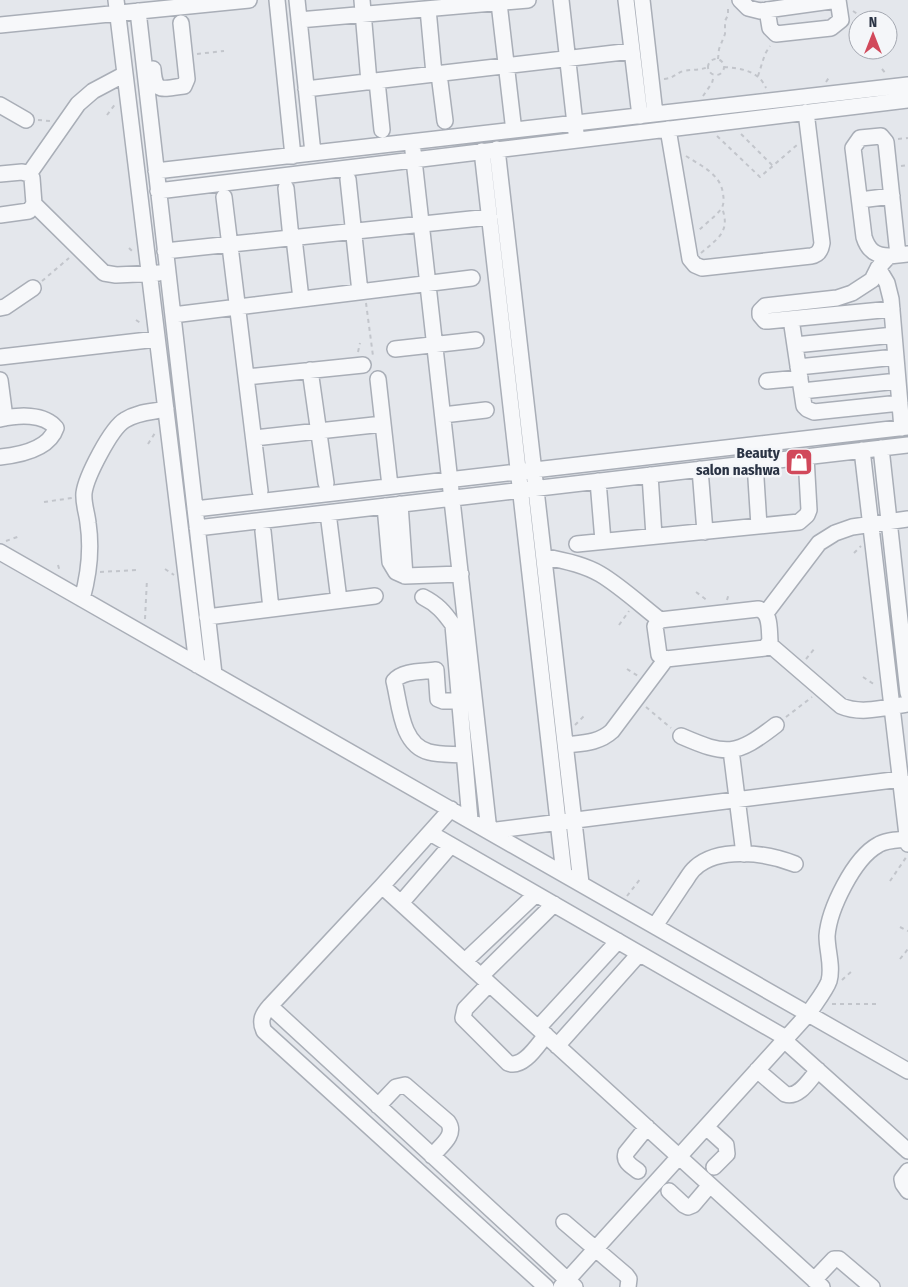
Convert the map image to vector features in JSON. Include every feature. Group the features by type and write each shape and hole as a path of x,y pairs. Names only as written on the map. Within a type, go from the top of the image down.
{"street":[{"path":"0,25 117,7 143,11 249,0"},
{"path":"277,0 293,156"},
{"path":"297,0 313,154"},
{"path":"299,20 362,7 428,9 474,2 499,3 528,0"},
{"path":"561,0 577,140"},
{"path":"626,0 632,51 647,115"},
{"path":"642,0 651,79 647,115"},
{"path":"740,0 748,8 767,10 836,0 841,20 831,28 776,34 770,28 767,10"},
{"path":"499,3 513,123"},
{"path":"117,7 197,665"},
{"path":"362,7 382,130"},
{"path":"428,9 445,121"},
{"path":"143,11 155,85 162,88 184,86 187,79 182,23"},
{"path":"143,11 158,191 214,674"},
{"path":"306,89 632,51"},
{"path":"29,174 65,121 84,97 125,74"},
{"path":"158,191 728,121 908,85"},
{"path":"156,172 767,101 803,107 908,100"},
{"path":"0,105 26,120"},
{"path":"668,129 692,262 702,268 811,256 820,250 822,243 809,134 803,107"},
{"path":"881,136 885,140 898,255 875,253 866,243 853,148 860,138 881,136"},
{"path":"412,142 489,831"},
{"path":"490,150 490,217 519,472 528,489 544,557 581,884"},
{"path":"490,150 534,470 528,489 542,672 564,874"},
{"path":"213,165 215,184"},
{"path":"0,174 22,172 29,174 32,178 34,204 32,210 26,212 0,215"},
{"path":"348,180 363,291"},
{"path":"286,188 300,299"},
{"path":"860,200 892,196"},
{"path":"224,197 260,491"},
{"path":"34,204 104,273 110,275 168,272"},
{"path":"165,251 490,217"},
{"path":"892,309 765,321 760,315 760,311 765,306 837,298 852,293 872,280 878,268 898,255"},
{"path":"195,509 905,427 900,403 892,300 887,283 878,268"},
{"path":"173,315 472,278"},
{"path":"0,308 6,307 32,288"},
{"path":"791,319 804,406 814,412 900,403"},
{"path":"795,345 894,334"},
{"path":"0,357 157,339"},
{"path":"395,349 476,340"},
{"path":"800,379 896,357"},
{"path":"246,377 368,361"},
{"path":"310,370 326,484"},
{"path":"378,379 390,486"},
{"path":"767,381 800,379 898,381"},
{"path":"0,380 2,419 21,416 38,418 51,422 56,428 53,436 28,452 0,457"},
{"path":"82,600 89,572 90,548 84,496 87,477 115,428 123,421 133,416 166,409"},
{"path":"443,415 486,410"},
{"path":"254,438 383,424"},
{"path":"197,528 908,445"},
{"path":"725,448 728,466"},
{"path":"881,448 889,522 902,577 905,638 904,661 908,693"},
{"path":"862,450 908,844"},
{"path":"577,544 800,522 809,510 806,457"},
{"path":"755,463 759,526"},
{"path":"172,465 190,464"},
{"path":"700,469 705,532"},
{"path":"650,475 654,536"},
{"path":"598,481 603,541"},
{"path":"392,505 390,562 396,572 405,576 461,574"},
{"path":"328,513 339,600"},
{"path":"660,620 655,626 658,653 666,659 762,649 770,641 766,613 819,543 835,533 852,527 908,519"},
{"path":"263,531 272,609"},
{"path":"0,552 655,926 812,1009 908,1071"},
{"path":"544,557 564,560 583,566 601,575 660,620 758,609 766,613"},
{"path":"207,617 374,596"},
{"path":"423,597 445,613 452,625 470,820"},
{"path":"769,644 841,706 850,710 861,711 908,704"},
{"path":"566,745 598,741 606,737 666,659"},
{"path":"887,663 896,664 904,661"},
{"path":"459,701 443,701 438,699 436,670 404,674 394,681 407,734 412,742 429,752 464,755"},
{"path":"542,672 557,670"},
{"path":"680,736 715,750 731,750 747,746 776,725"},
{"path":"731,750 744,854"},
{"path":"489,831 900,779"},
{"path":"451,809 270,1006 262,1017 261,1025 264,1031 546,1287"},
{"path":"430,833 785,1039 908,1151"},
{"path":"270,1006 568,1285 595,1249 812,1009 829,982 831,959 827,937 830,914 856,864 867,852 880,843 908,839"},
{"path":"401,904 451,845"},
{"path":"655,926 694,868 709,860 726,854 744,854 785,860 795,864"},
{"path":"382,886 818,1285 834,1259 840,1259 872,1287"},
{"path":"465,961 536,894"},
{"path":"554,904 518,940 464,1009 463,1018 508,1063 512,1065 521,1062 547,1036 639,954"},
{"path":"502,927 518,940"},
{"path":"547,1036 618,941"},
{"path":"757,1070 785,1094 790,1096 796,1094 818,1070"},
{"path":"378,1106 396,1087 405,1084 448,1122 452,1130 451,1135 432,1156"},
{"path":"638,1171 626,1162 624,1157 647,1127"},
{"path":"706,1127 726,1145 727,1149 727,1154 714,1167"},
{"path":"908,1171 902,1180 908,1191"},
{"path":"669,1191 684,1206 688,1207 710,1186"},
{"path":"564,1222 626,1275 629,1279 628,1287"}],"path":[{"path":"718,59 719,49 725,34 728,0"},
{"path":"758,76 764,54 776,34"},
{"path":"184,55 224,50"},
{"path":"651,79 673,78 684,71 700,70 708,67 712,60 718,59 724,64 724,67"},
{"path":"708,67 714,74 721,73 724,67"},
{"path":"724,67 754,72 765,86 767,101"},
{"path":"702,109 703,95 712,83 714,74"},
{"path":"26,120 65,121"},
{"path":"728,121 773,166"},
{"path":"706,124 758,176 762,176 809,134"},
{"path":"671,147 713,174 719,180 723,189 722,208 725,216 725,226 722,234 692,262"},
{"path":"687,241 722,208"},
{"path":"32,288 79,250"},
{"path":"363,291 368,361"},
{"path":"44,502 84,496"},
{"path":"0,543 20,536"},
{"path":"89,572 137,570"},
{"path":"144,635 146,579"},
{"path":"619,625 635,601"},
{"path":"776,725 822,689"},
{"path":"636,699 680,736"},
{"path":"890,881 908,854"},
{"path":"620,906 641,878"},
{"path":"900,927 908,931"},
{"path":"900,959 908,949"},
{"path":"812,1009 880,1004"}],"place":[{"name":"Beauty salon nashwa","path":"799,462"}]}
